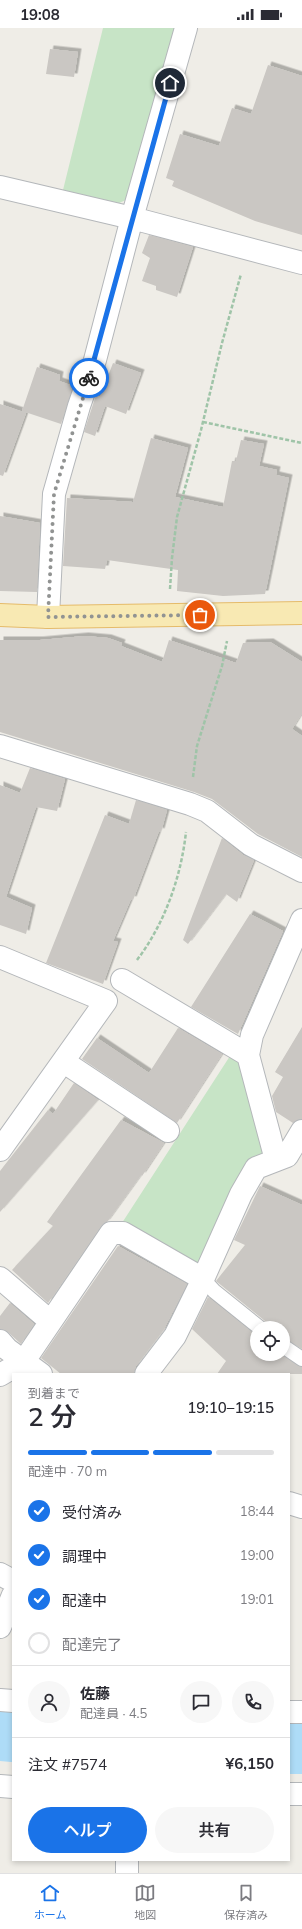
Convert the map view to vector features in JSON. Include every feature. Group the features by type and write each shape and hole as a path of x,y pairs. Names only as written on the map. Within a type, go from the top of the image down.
{"main road":[{"path":"0,615 48,617 302,613"}],"street":[{"path":"48,617 54,494 79,406 95,360 132,218 186,28"},
{"path":"0,187 132,218 302,263"},
{"path":"0,746 201,808 251,845 302,871"},
{"path":"288,1159 248,1055 252,1035 302,920"},
{"path":"0,958 106,1001 0,1150"},
{"path":"122,980 248,1055"},
{"path":"64,1062 168,1131"},
{"path":"147,1373 175,1336 203,1279 241,1194 256,1168 288,1159 302,1131"},
{"path":"0,1375 24,1361 111,1233 124,1233 203,1279"},
{"path":"0,1278 50,1321"},
{"path":"0,1342 40,1373"},
{"path":"290,1503 302,1507"},
{"path":"0,1574 12,1580"},
{"path":"0,1627 12,1597"},
{"path":"0,1700 12,1701"},
{"path":"290,1712 302,1712"},
{"path":"0,1786 12,1787"},
{"path":"290,1794 302,1794"},
{"path":"127,1861 127,1873"}],"lane":[{"path":"203,1279 252,1321"},
{"path":"290,1351 302,1359"}],"path":[{"path":"170,615 172,558 177,517 247,249"},
{"path":"203,422 302,443"}],"green space":[{"path":"103,28 178,28 133,197 119,203 63,190"},
{"path":"230,1056 245,1063 264,1149 201,1267 120,1226"}],"building":[{"path":"50,49 78,52 74,77 46,74"},
{"path":"268,65 302,76 302,235 255,221 172,186 174,181 166,178 180,134 219,146 232,108 251,114"},
{"path":"149,235 193,247 177,297 156,290 156,286 142,281 150,258 142,253"},
{"path":"113,363 141,373 126,414 105,406 95,436 84,432 96,395 100,397"},
{"path":"37,367 60,375 59,381 73,386 61,424 22,411"},
{"path":"0,404 26,413 3,476 0,475"},
{"path":"151,438 188,448 175,497 223,507 232,461 236,461 241,440 264,444 259,466 277,470 276,475 289,478 265,594 223,596 177,591 178,570 107,560 105,569 63,566 67,498 133,502"},
{"path":"0,516 40,523 37,592 0,591"},
{"path":"85,636 108,638 122,643 121,646 162,662 169,640 236,663 243,643 270,642 302,662 302,713 292,729 302,736 302,857 258,834 212,799 194,792 0,732 0,640 40,640"},
{"path":"30,768 65,779 57,811 36,807 6,897 32,908 26,934 0,925 0,785 20,793"},
{"path":"136,800 167,810 161,832 159,831 133,900 131,899 113,941 118,942 103,984 46,963 105,815 129,824"},
{"path":"222,838 243,855 254,860 237,902 226,894 188,944 183,940"},
{"path":"250,914 283,931 238,1034 191,1007"},
{"path":"302,1027 302,1119 293,1123 276,1112 272,1096 283,1077 275,1072"},
{"path":"178,1028 222,1054 177,1123 82,1059 97,1038 149,1073"},
{"path":"74,1083 98,1100 0,1212 0,1171 48,1110 53,1114"},
{"path":"121,1120 164,1143 142,1176 141,1175 107,1222 101,1226 48,1303 12,1270 53,1226 47,1222"},
{"path":"260,1186 302,1205 302,1349 290,1342 290,1321 265,1321 216,1281 245,1245 234,1240"},
{"path":"118,1246 187,1284 164,1329 136,1366 134,1373 60,1373 41,1358"},
{"path":"208,1297 250,1330 250,1361 290,1360 302,1367 302,1374 218,1373 226,1361 192,1329"},
{"path":"10,1303 34,1324 21,1344 9,1333 0,1329 0,1316"}],"waterway":[{"path":"0,1735 12,1736"},
{"path":"290,1748 302,1748"}],"way so far":[{"path":"89,378 79,406 54,494 48,617 200,615"}],"route":[{"path":"89,378 170,83"}]}
